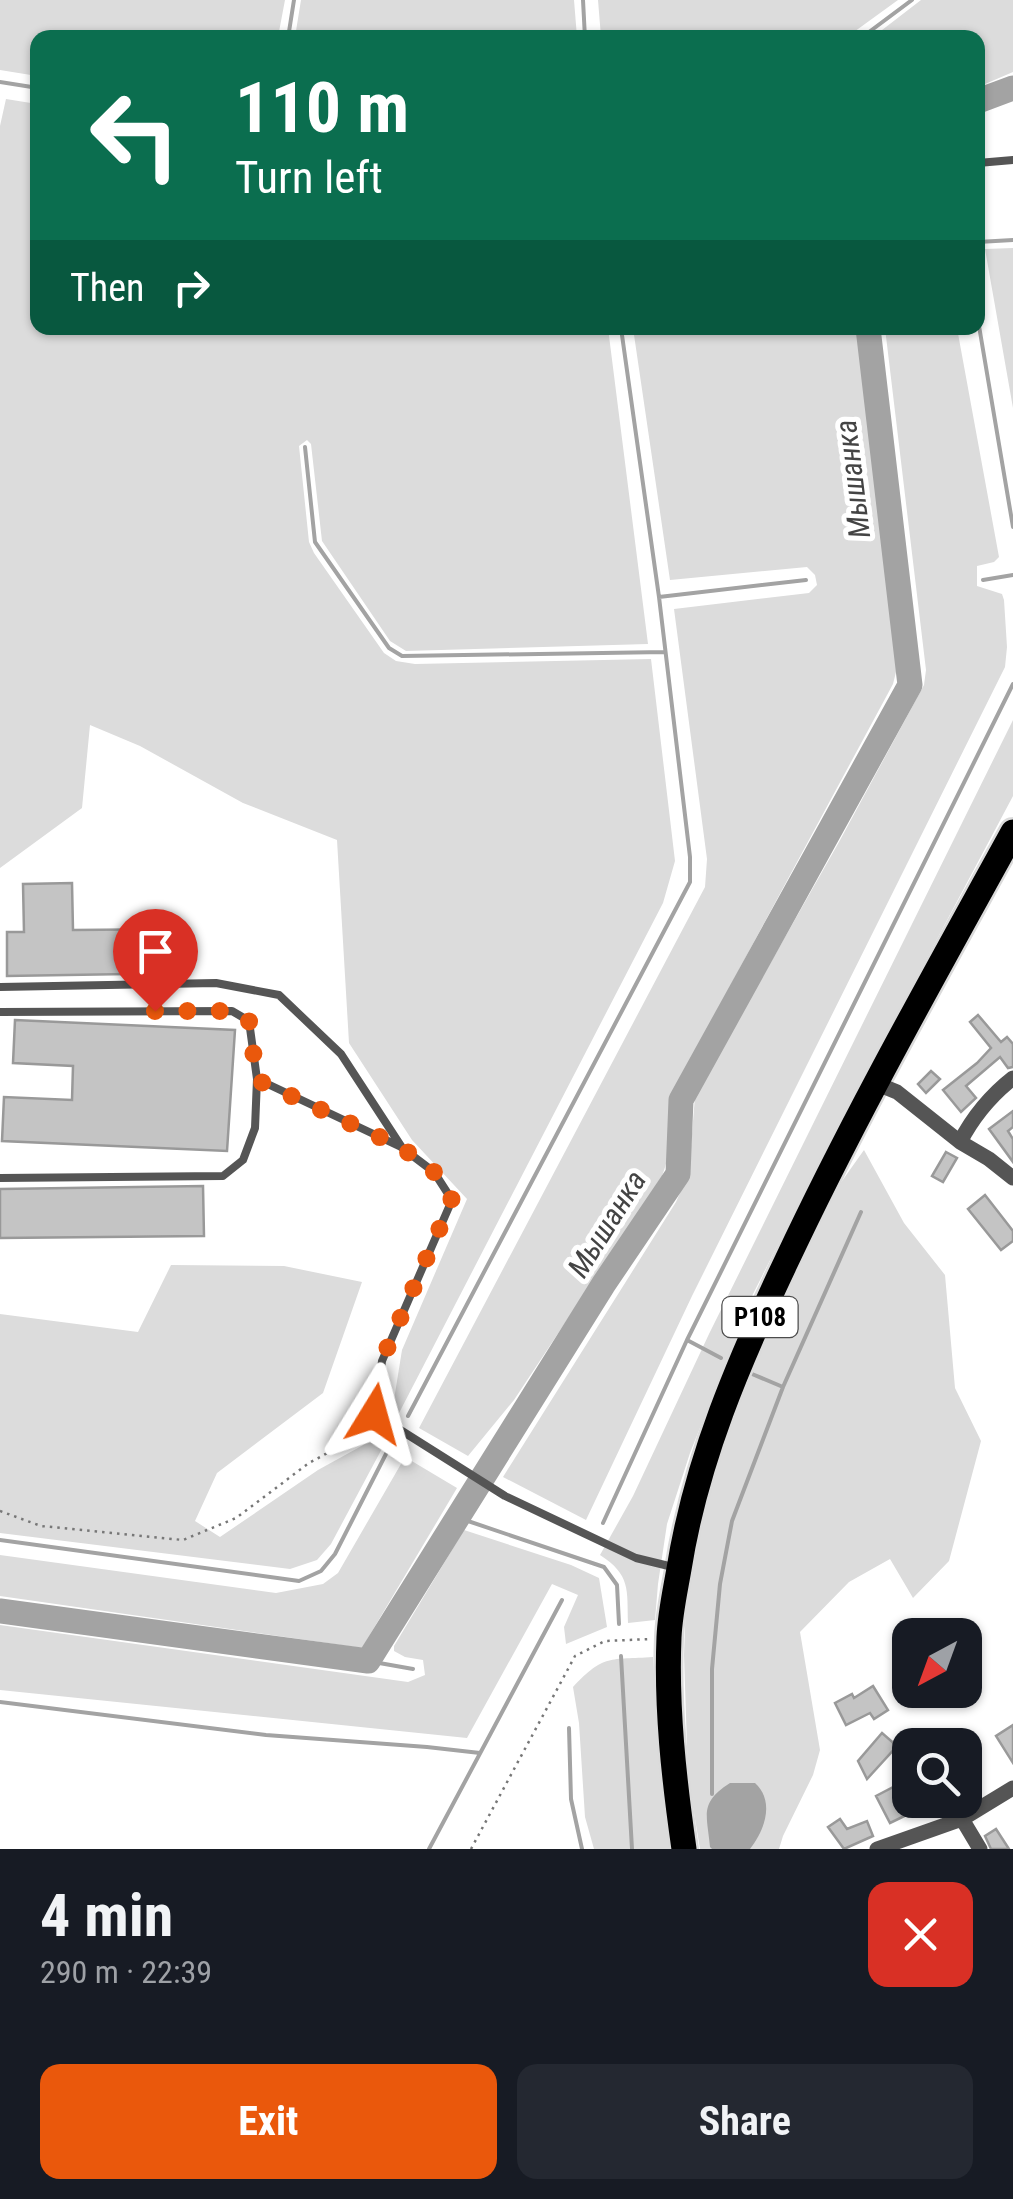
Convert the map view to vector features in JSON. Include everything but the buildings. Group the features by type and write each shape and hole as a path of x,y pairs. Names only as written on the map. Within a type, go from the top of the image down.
{"main road":[{"name":"Р108","path":"684,1849 674,1782 668,1638 684,1531 702,1462 744,1351 801,1229 875,1083 1013,832"}],"street":[{"path":"960,1142 990,1096 1013,1078"},
{"path":"875,1083 897,1092 1013,1178"},
{"path":"877,1849 962,1819 1013,1788"},
{"path":"962,1819 980,1849"}],"lane":[{"path":"985,162 1013,160"},
{"path":"0,987 216,983 278,995 342,1054 401,1147"},
{"path":"0,1012 232,1011 249,1021 257,1080 255,1128 243,1160 223,1176 0,1178"},
{"path":"257,1080 401,1147 434,1172 452,1200 382,1360 374,1414 506,1496 636,1558 679,1568"}],"path":[{"path":"0,1511 42,1526 183,1540 236,1518 308,1463 355,1438 374,1414"},
{"path":"471,1849 575,1656 606,1641 668,1638"}],"shaded area":[{"path":"0,0 285,0 279,30 30,30 30,75 0,70"},
{"path":"301,0 574,0 576,30 296,30"},
{"path":"598,0 898,0 857,30 600,30"},
{"path":"921,0 1013,0 1013,72 985,84 985,30 882,30"},
{"path":"6,99 30,103 30,335 609,335 648,644 406,651 390,641 322,541 311,444 307,440 299,446 309,542 384,653 396,661 415,664 651,659 675,861 663,903 398,1415 392,1412 402,1350 467,1199 412,1140 349,1043 337,840 243,803 140,746 90,725 82,808 0,868 0,126"},
{"path":"1013,248 1013,408 985,249"},
{"path":"634,335 858,335 898,664 893,684 672,1094 669,1146 662,1176 514,1400 468,1456 419,1428 705,887 707,859 674,609 809,593 817,585 815,575 807,567 670,580"},
{"path":"886,335 958,335 999,557 977,566 977,586 1002,594 1005,667 692,1296 586,1520 503,1477 676,1202 689,1172 695,1096 839,842 924,685 926,670"},
{"path":"1013,720 1013,796 753,1294 690,1453 667,1524 655,1620 628,1623 625,1584 617,1569 600,1555 633,1496"},
{"path":"864,1150 904,1223 945,1275 955,1388 981,1441 949,1561 913,1598 890,1559 849,1582 800,1632 820,1750 813,1775 779,1849 700,1849 688,1777 684,1655 686,1601 695,1544 732,1417 800,1258 837,1188"},
{"path":"171,1265 284,1266 362,1282 323,1393 217,1473 195,1521 220,1537 318,1470 376,1438 385,1443 331,1544 317,1560 290,1569 0,1533 0,1314 138,1332"},
{"path":"405,1457 457,1488 362,1648 0,1596 0,1555 276,1593 323,1584 338,1573"},
{"path":"464,1530 599,1578 607,1627 566,1644 564,1627 578,1595 552,1584 467,1738 0,1690 0,1625 408,1682 425,1675 423,1660 405,1657 394,1651 394,1646"},
{"path":"653,1657 659,1762 671,1849 594,1849 585,1817 573,1687 608,1661"},
{"path":"730,1783 755,1783 765,1798 766,1816 750,1849 710,1847 709,1803"}],"waterway":[{"path":"289,30 294,0"},
{"path":"583,0 585,30"},
{"path":"872,30 912,0"},
{"path":"0,82 30,87"},
{"name":"Мышанка","path":"985,98 1013,88"},
{"path":"985,242 1013,240"},
{"path":"408,1416 690,882 659,597 622,335"},
{"name":"Мышанка","path":"0,1611 368,1661 603,1285 678,1174 681,1100 910,685 869,335"},
{"path":"981,335 1013,527"},
{"path":"305,447 315,542 389,648 402,656 665,652"},
{"path":"983,580 1013,575"},
{"path":"659,597 806,580"},
{"path":"603,1523 687,1340 1013,684"},
{"path":"712,1794 712,1669 720,1584 732,1521 783,1387 861,1212"},
{"path":"687,1340 721,1358"},
{"path":"752,1374 783,1387"},
{"path":"0,1540 299,1581 321,1571 335,1554 390,1446"},
{"path":"456,1517 604,1567 617,1585 619,1624"},
{"path":"429,1849 562,1600"},
{"path":"621,1656 632,1849"},
{"path":"368,1661 413,1669"},
{"path":"0,1702 266,1735 480,1753"},
{"path":"569,1728 571,1799 582,1849"}],"route":[{"path":"155,1011 232,1011 249,1021 257,1080 401,1147 434,1172 452,1200 382,1360 374,1414"}]}
